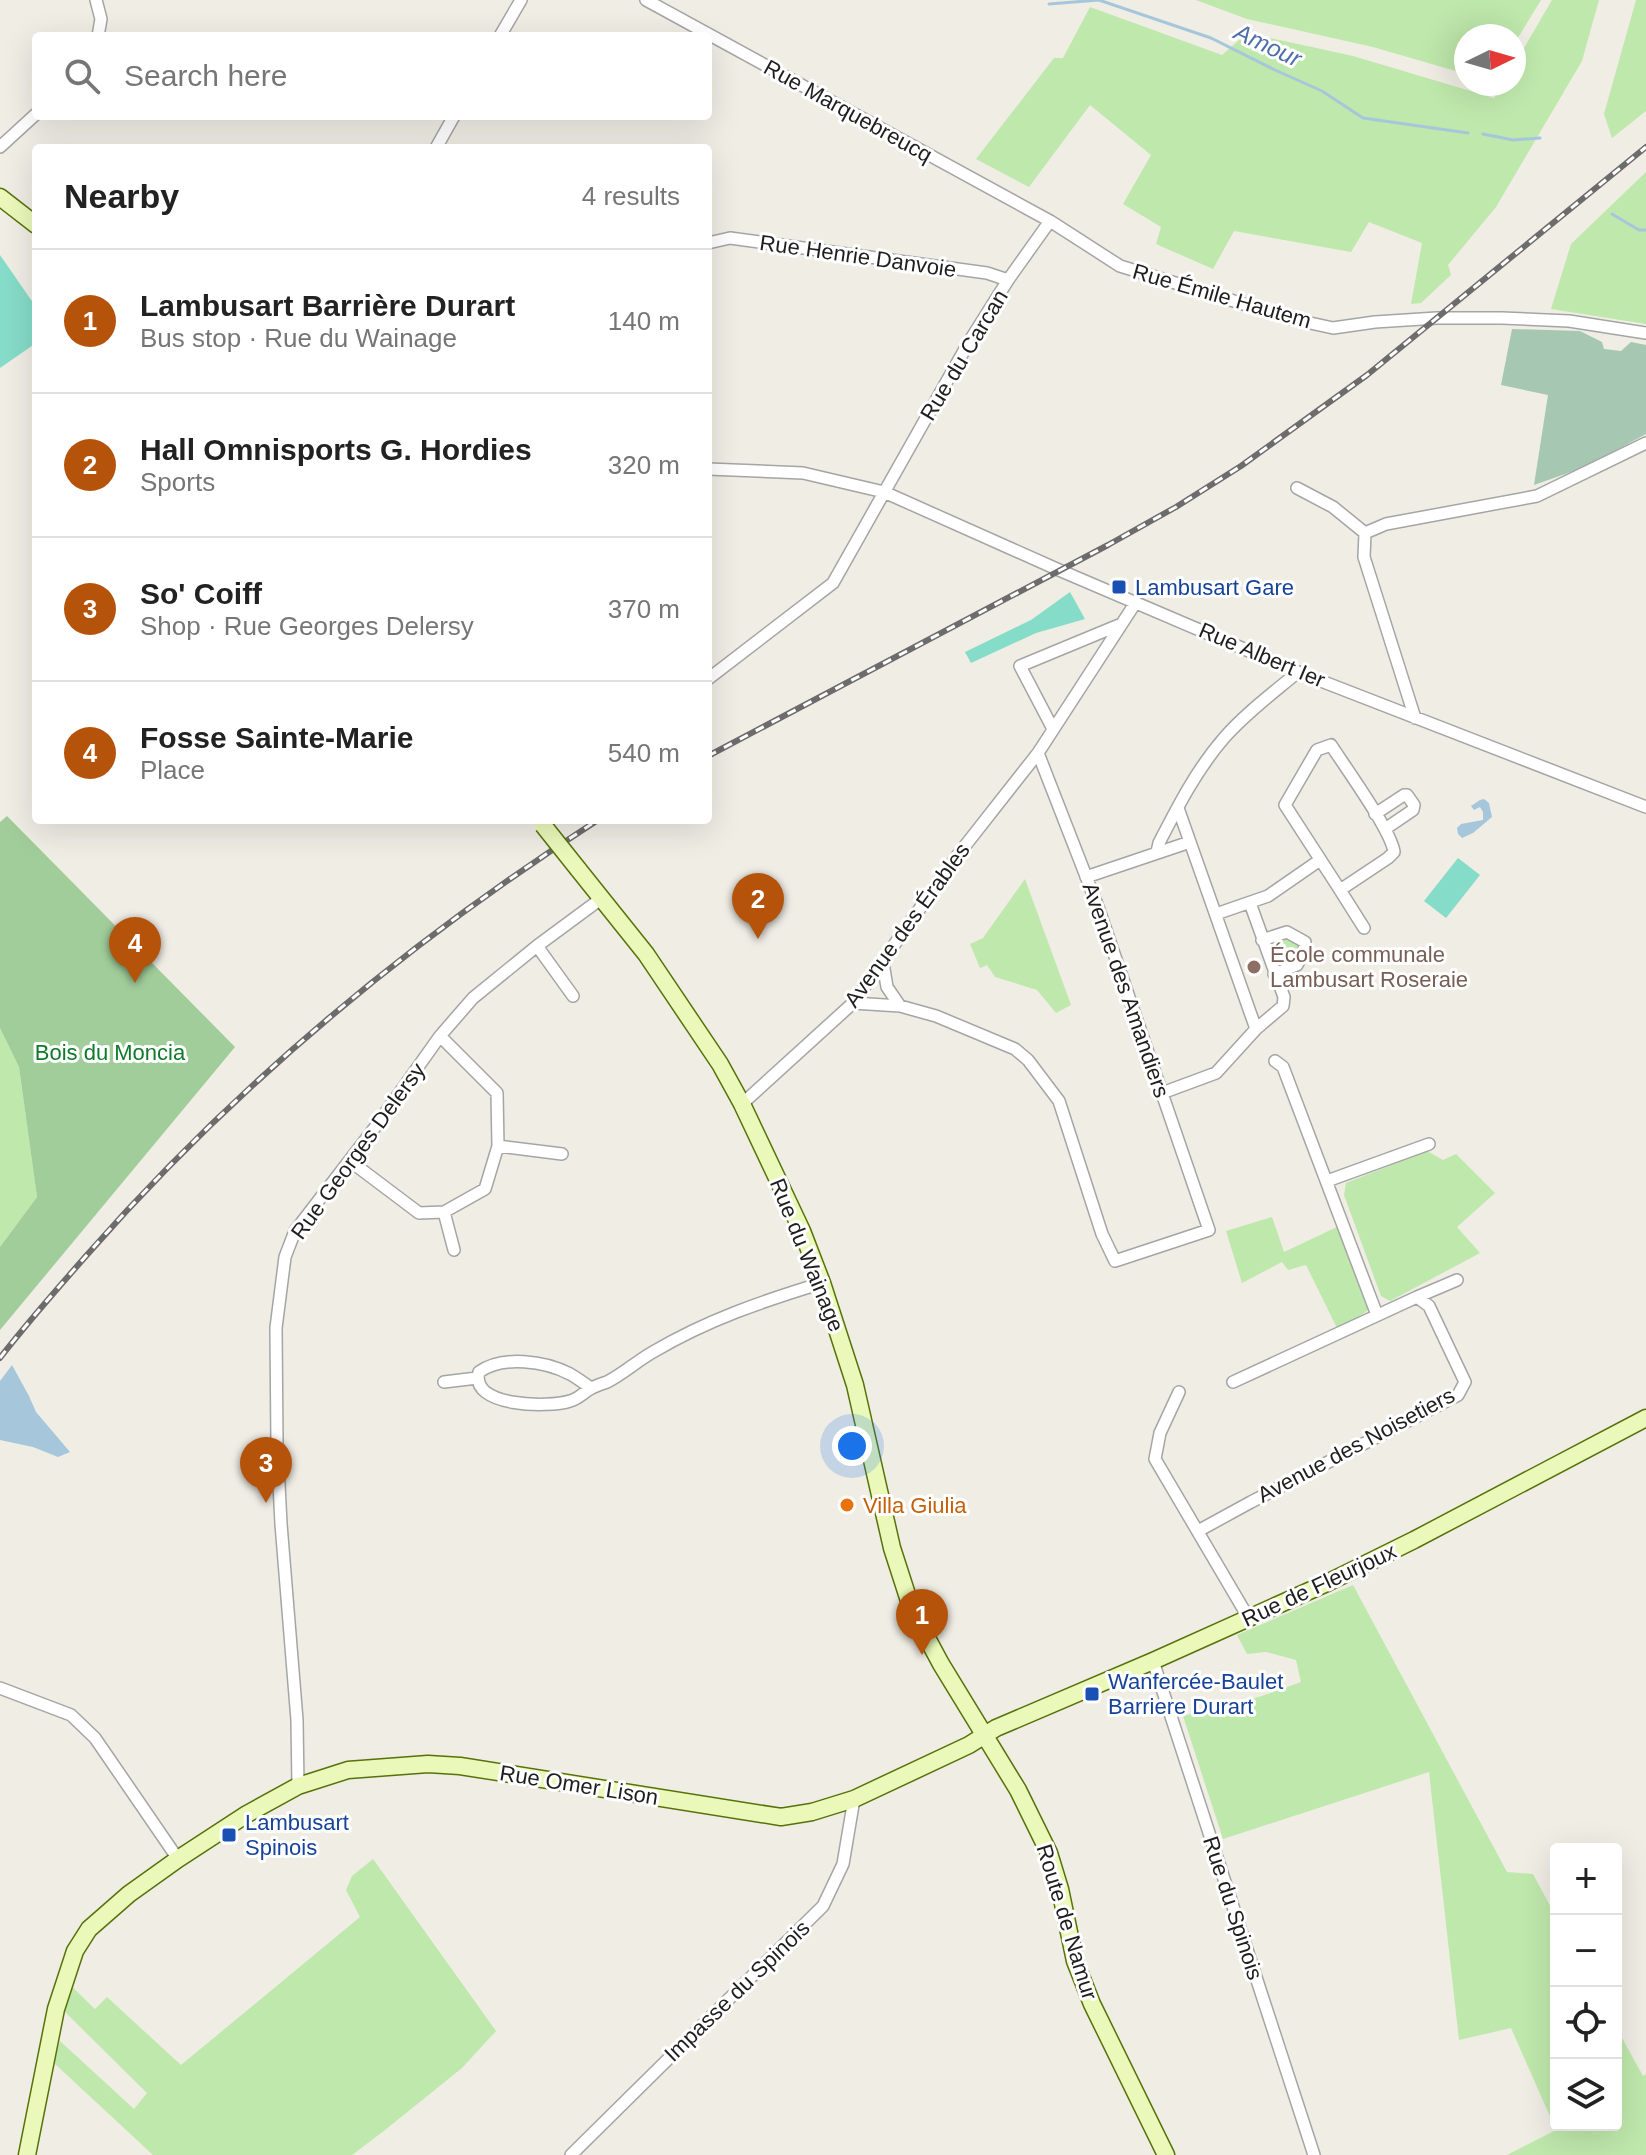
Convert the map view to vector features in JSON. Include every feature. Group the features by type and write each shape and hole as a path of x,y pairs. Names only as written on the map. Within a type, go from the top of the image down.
{"street":[{"path":"96,0 101,19 99,32"},
{"path":"502,32 521,0"},
{"name":"Rue Marquebreucq","path":"646,0 704,32"},
{"name":"Rue Marquebreucq","path":"712,36 1050,221"},
{"path":"0,147 32,118"},
{"path":"438,144 452,120"},
{"path":"0,197 32,221"},
{"name":"Rue du Carcan","path":"712,676 833,583 969,342 1050,221"},
{"name":"Rue Émile Hautem","path":"1050,221 1120,266 1292,319 1333,328 1437,318 1502,318 1569,321 1646,333"},
{"name":"Rue Henrie Danvoie","path":"712,242 730,238 987,273 1008,280"},
{"path":"1365,533 1386,524 1537,496 1646,443"},
{"name":"Rue Albert Ier","path":"712,469 803,473 884,492 1298,672 1646,807"},
{"path":"1297,488 1333,507 1365,533"},
{"path":"1365,533 1364,557 1415,718"},
{"name":"Avenue des Érables","path":"742,1104 853,1003 957,856 1038,753 1136,602"},
{"path":"1053,729 1020,666 1121,624"},
{"path":"1157,852 1188,787 1224,738 1298,672"},
{"path":"1340,890 1394,852 1385,829 1331,745 1317,750 1285,805 1364,928"},
{"name":"Avenue des Amandiers","path":"900,1006 967,1028 1015,1049 1028,1060 1059,1101 1102,1234 1115,1261 1209,1230 1086,877 1038,753"},
{"path":"1375,814 1404,795 1414,805 1413,810 1385,829"},
{"path":"1178,808 1256,1029"},
{"name":"Rue du Wainage","path":"542,824 646,954 720,1064 742,1104 802,1231 822,1283 855,1385 892,1548 912,1610 984,1735"},
{"path":"1086,877 1190,842"},
{"path":"1216,914 1268,896 1320,860"},
{"name":"Rue Georges Delersy","path":"298,1786 297,1720 277,1445 276,1328 285,1257 295,1231 440,1036 473,998 602,898"},
{"path":"1162,1093 1216,1073 1256,1029 1283,1006 1284,997 1250,903"},
{"path":"1262,940 1287,932 1305,942 1297,965 1274,974"},
{"path":"537,946 573,996"},
{"path":"883,963 887,987 900,1006"},
{"path":"853,1003 900,1006"},
{"path":"350,1161 419,1213 444,1212 485,1189 498,1146 497,1093 440,1036"},
{"path":"1275,1061 1283,1067 1377,1315"},
{"path":"1327,1181 1429,1144"},
{"path":"498,1146 562,1154"},
{"path":"444,1212 454,1250"},
{"path":"1233,1382 1457,1280"},
{"path":"591,1388 572,1374 532,1363 511,1362 487,1367 479,1372 477,1378 479,1385 490,1394 528,1405 566,1403 608,1382 652,1352 707,1322 758,1302 822,1283"},
{"name":"Avenue des Noisetiers","path":"1198,1531 1458,1395 1465,1382 1429,1306 1417,1297"},
{"path":"444,1382 477,1378"},
{"path":"1179,1392 1160,1433 1155,1459 1248,1617"},
{"name":"Rue de Fleurjoux","path":"984,1735 1329,1582 1646,1418"},
{"name":"Rue du Spinois","path":"1153,1661 1314,2155"},
{"path":"0,1688 71,1715 95,1738 178,1859"},
{"name":"Rue Omer Lison","path":"27,2155 56,2009 75,1951 89,1929 129,1894 178,1859 247,1814 298,1786 348,1770 428,1764 460,1766 781,1817 812,1812 854,1799 984,1735"},
{"name":"Route de Namur","path":"984,1735 1018,1790 1049,1853 1075,1961 1092,2004 1166,2155"},
{"name":"Impasse du Spinois","path":"571,2155 823,1906 843,1864 854,1799"}],"green space":[{"path":"1196,0 1541,0 1526,24 1454,24 1454,71 1373,47 1247,19"},
{"path":"1552,0 1599,0 1582,61 1496,207 1448,265 1451,275 1421,303 1411,304 1422,243 1369,222 1351,252 1234,231 1213,269 1156,244 1161,227 1123,204 1151,155 1090,105 1029,187 976,159 1054,58 1063,58 1090,7 1222,55 1247,33 1353,56 1454,86 1454,96 1526,96 1526,44"},
{"path":"1636,0 1646,0 1646,111 1612,138 1604,114"},
{"path":"1646,172 1646,324 1551,309 1571,244"},
{"path":"1512,329 1580,331 1602,342 1604,349 1621,351 1631,342 1646,345 1646,434 1585,467 1534,485 1548,395 1501,385"},
{"name":"Bois du Moncia","path":"7,816 235,1047 0,1330 0,1247 37,1197 19,1067 0,1028 0,822"},
{"path":"1025,879 1071,1005 1056,1013 1037,990 995,977 987,965 980,968 970,944 983,938"},
{"path":"1288,937 1301,946 1294,962 1276,968 1267,942"},
{"path":"0,1028 19,1067 37,1197 0,1247"},
{"path":"1427,1151 1443,1160 1456,1154 1495,1193 1457,1227 1480,1253 1390,1301 1381,1296 1344,1195 1346,1183"},
{"path":"1272,1217 1284,1252 1337,1227 1368,1310 1337,1328 1306,1265 1288,1270 1282,1262 1242,1283 1226,1231"},
{"path":"1353,1585 1507,1872 1533,1874 1550,1906 1550,2116 1511,2028 1459,2040 1429,1772 1223,1839 1183,1716 1262,1696 1301,1682 1296,1660 1266,1652 1247,1654 1237,1635"},
{"path":"373,1859 496,2031 462,2068 352,2155 153,2155 54,2063 60,2041 134,2109 147,2093 62,2009 69,1984 95,2009 107,1997 181,2065 360,1917 346,1890 352,1876"},
{"path":"1622,2038 1643,2076 1646,2074 1646,2155 1507,2155 1554,2131 1622,2131"}],"shaded area":[{"path":"0,255 32,301 32,346 0,368"},
{"path":"1070,592 1085,619 1036,633 971,663 965,652 1031,620"},
{"path":"1484,799 1489,803 1492,817 1462,838 1457,828 1461,824 1483,820 1480,807 1474,810 1471,806"},
{"path":"1458,858 1480,875 1446,918 1424,901"},
{"path":"12,1365 36,1412 70,1452 58,1457 33,1447 0,1440 0,1381"}],"waterway":[{"name":"Amour","path":"1049,4 1099,0 1211,38 1322,91 1363,118 1468,133"},
{"name":"Amour","path":"1483,134 1513,140 1540,138"},
{"name":"Amour","path":"1612,214 1639,230 1646,230"}],"railway":[{"path":"712,754 1108,545 1241,466 1367,375 1646,147"},
{"path":"0,1358 143,1193 263,1076 392,967 459,916 592,824"}],"place":[{"name":"Lambusart Gare","path":"1119,587"},
{"name":"Hall Omnisports G. Hordies","path":"758,939"},
{"name":"École communale Lambusart Roseraie","path":"1254,967"},
{"name":"Fosse Sainte-Marie","path":"135,983"},
{"name":"So' Coiff","path":"266,1503"},
{"name":"Villa Giulia","path":"847,1505"},
{"name":"Lambusart Barrière Durart","path":"922,1655"},
{"name":"Wanfercée-Baulet Barriere Durart","path":"1092,1694"},
{"name":"Lambusart Spinois","path":"229,1835"}]}
